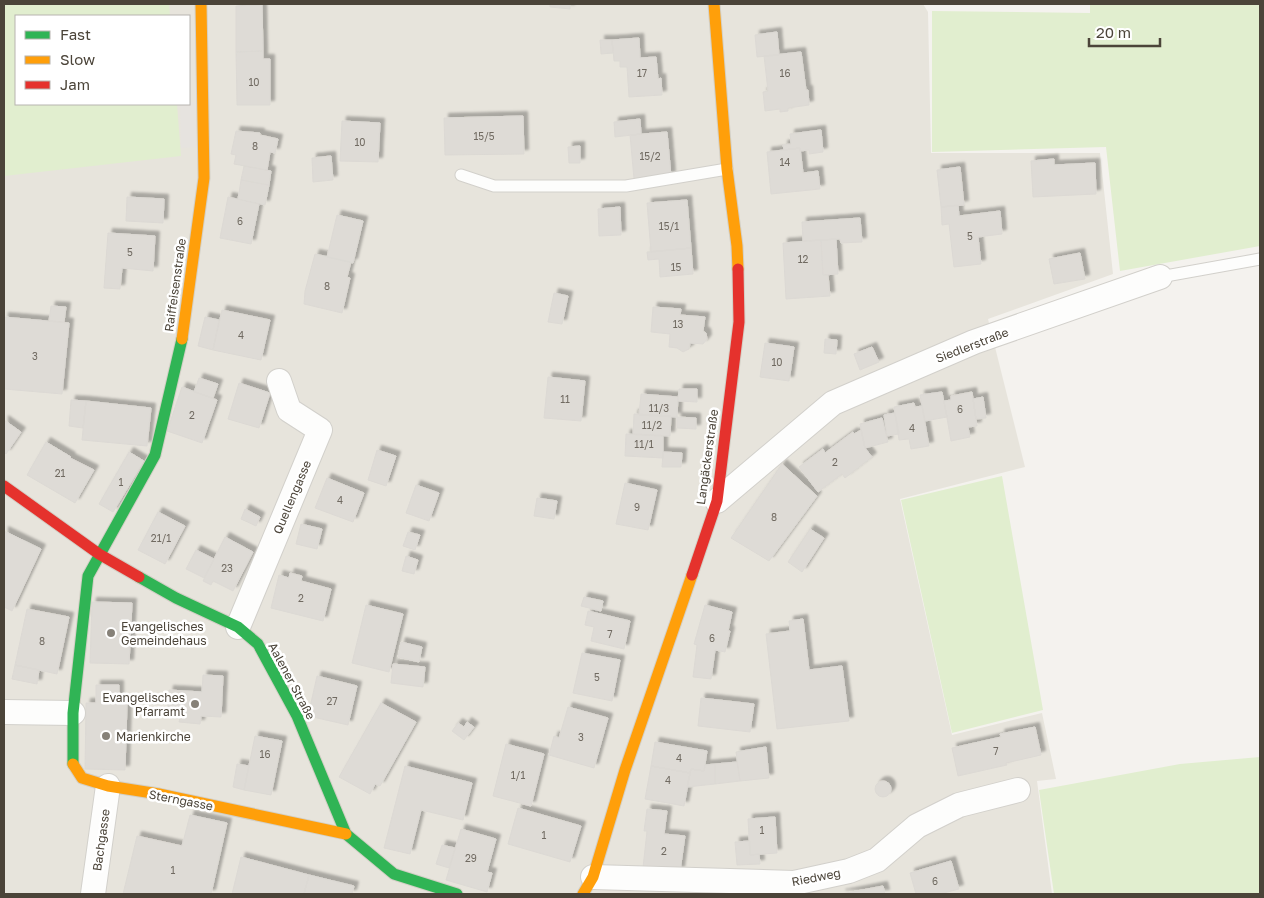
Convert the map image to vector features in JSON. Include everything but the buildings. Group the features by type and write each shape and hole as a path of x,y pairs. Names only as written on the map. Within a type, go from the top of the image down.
{"street":[{"name":"Raiffeisenstraße","path":"98,554 155,455 180,350 204,178 201,4"},
{"name":"Langäckerstraße","path":"588,886 625,770 717,501 739,322 737,246 727,169 714,4"},
{"name":"Siedlerstraße","path":"717,501 833,403 974,342 1160,277"},
{"name":"Quellengasse","path":"238,627 320,430 288,410 279,381"},
{"name":"Aalener Straße","path":"4,486 98,554 176,598 238,627 258,644 297,716 346,834 394,874 457,894"},
{"name":"Sterngasse","path":"98,554 88,576 73,713 72,763 82,778 108,786 158,794 346,834"},
{"path":"4,712 73,713"},
{"name":"Bachgasse","path":"93,894 108,786"},
{"name":"Riedweg","path":"588,886 794,883 849,871 877,860 917,826 959,805 1018,790"}],"lane":[{"path":"461,175 494,186 626,186 727,169"},
{"name":"Siedlerstraße","path":"1160,277 1260,259"}],"shaded area":[{"path":"4,4 923,4 928,12 931,153 1100,153 1113,274 988,319 1025,467 900,499 952,735 1042,713 1056,779 1037,781 1052,894 4,894"},
{"path":"190,102 195,102 196,147 181,148 180,105 190,105"}],"green space":[{"path":"4,4 169,4 170,15 15,15 15,105 177,105 181,156 4,176"},
{"path":"1090,4 1260,4 1260,246 1120,271 1106,147 932,152 932,11 1090,13"},
{"path":"1002,476 1043,710 952,733 901,500"},
{"path":"1260,757 1260,894 1054,894 1039,790 1180,764"}],"traffic: fast":[{"path":"73,764 73,713 88,576 155,455 182,339"},
{"path":"139,577 176,598 238,627 258,644 297,716 346,834 394,874 457,894"}],"traffic: slow":[{"path":"182,339 204,178 201,4"},
{"path":"714,4 727,169 737,246 738,269"},
{"path":"583,894 593,877 625,770 692,575"},
{"path":"73,764 82,778 108,786 159,794 346,834"}],"traffic: jam":[{"path":"692,575 717,501 739,322 738,269"},
{"path":"4,486 99,554 139,577"}],"place":[{"name":"Evangelisches Gemeindehaus","path":"111,633"},
{"name":"Evangelisches Pfarramt","path":"195,704"},
{"name":"Marienkirche","path":"106,736"}]}
